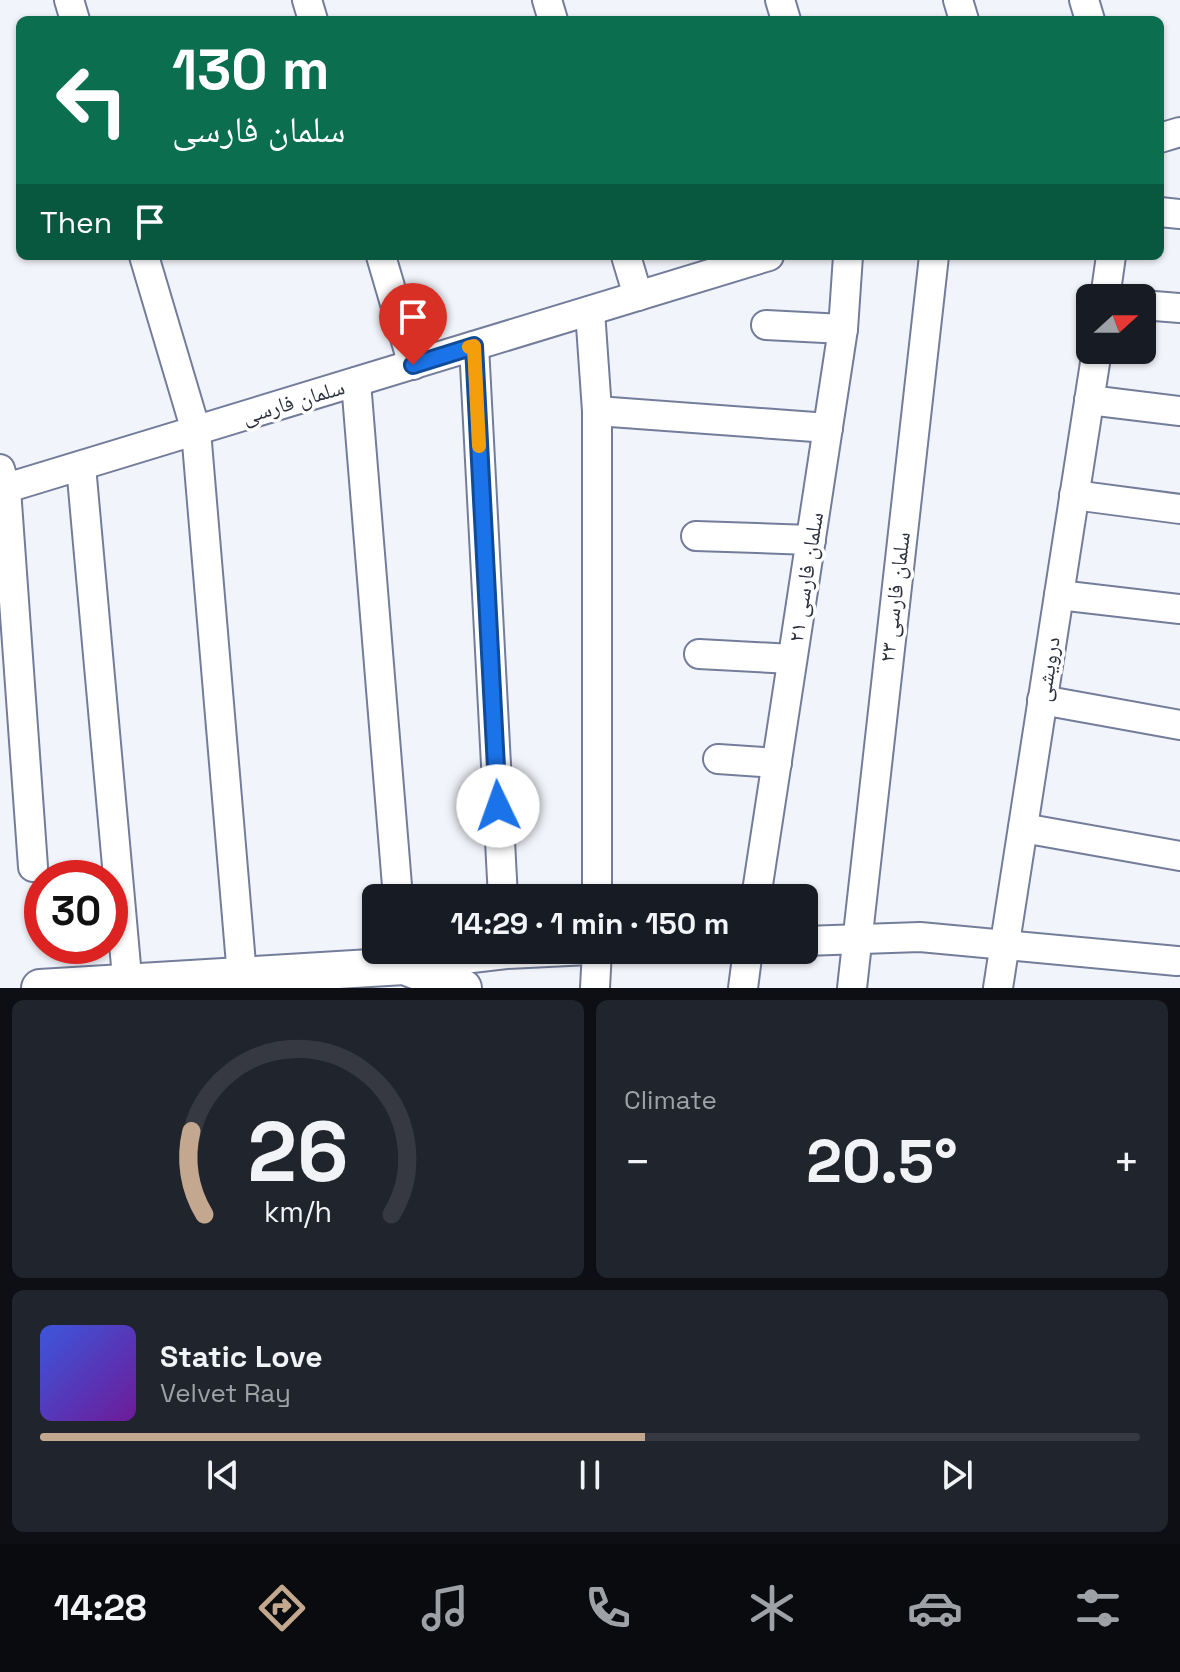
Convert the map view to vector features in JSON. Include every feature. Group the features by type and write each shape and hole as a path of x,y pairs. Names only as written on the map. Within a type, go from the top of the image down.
{"main road":[{"path":"40,988 243,982 404,968 463,988"}],"street":[{"path":"145,260 196,431 243,982"},
{"path":"382,260 413,365"},
{"path":"627,260 638,296"},
{"name":"سلمان فارسی","path":"2,483 81,466 756,260"},
{"name":"سلمان فارسی ۲۱","path":"758,884 843,329 848,260"},
{"name":"سلمان فارسی ۲۳","path":"852,988 855,938 934,260"},
{"path":"1107,284 1110,260"},
{"path":"1156,306 1180,308"},
{"path":"590,311 597,411 597,884"},
{"path":"766,325 843,329"},
{"path":"474,346 502,884"},
{"name":"درویشی","path":"998,988 1095,364"},
{"path":"356,382 397,884"},
{"path":"1089,400 1180,411"},
{"path":"597,411 828,428"},
{"path":"81,466 128,985"},
{"path":"2,483 32,860"},
{"path":"1074,495 1180,509"},
{"path":"696,536 811,540"},
{"path":"1059,595 1180,609"},
{"path":"699,654 792,659"},
{"path":"1042,700 1180,725"},
{"path":"718,759 777,763"},
{"path":"1023,828 1180,856"},
{"path":"818,940 920,937 1177,961"},
{"path":"404,968 430,964"},
{"path":"595,988 596,964"},
{"path":"743,988 746,964"}],"slow traffic":[{"path":"469,347 474,346 479,446"}],"route":[{"path":"413,365 474,346 498,806"}]}
